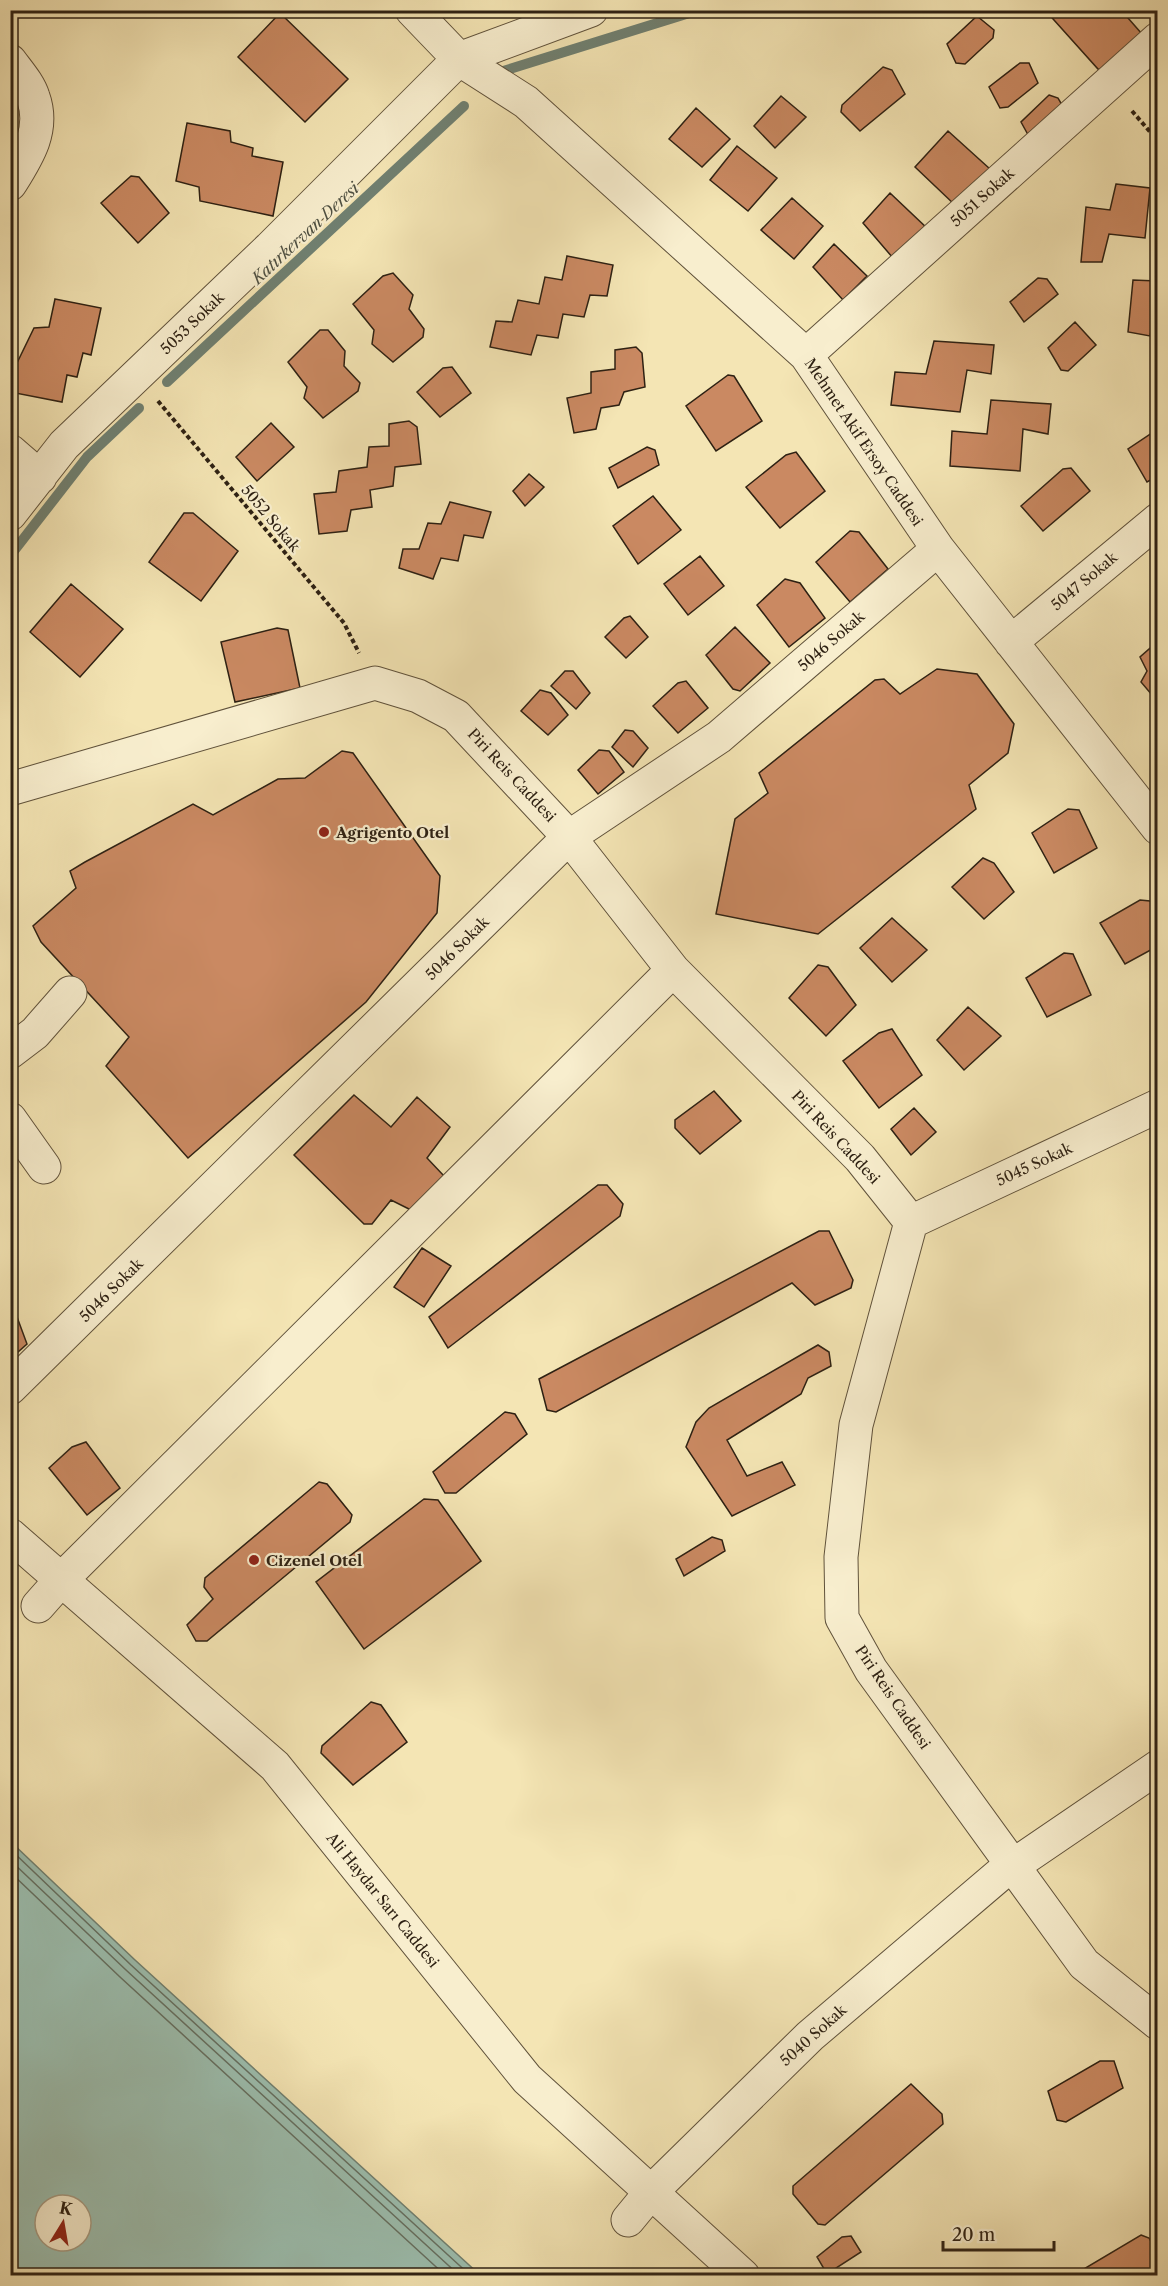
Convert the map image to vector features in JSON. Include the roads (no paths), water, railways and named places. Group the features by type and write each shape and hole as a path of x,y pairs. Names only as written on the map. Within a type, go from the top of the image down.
{"street":[{"name":"Mehmet Akif Ersoy Caddesi","path":"412,10 459,59 526,102 806,355 938,549 1158,828"},
{"name":"5053 Sokak","path":"10,514 64,445 278,239 459,59 591,10"},
{"name":"5051 Sokak","path":"806,355 1158,39"},
{"path":"10,61 33,96 39,122 31,149 10,184"},
{"path":"10,451 40,477"},
{"name":"5047 Sokak","path":"1011,642 1158,520"},
{"name":"5046 Sokak","path":"10,1388 569,837 719,737 938,549"},
{"name":"Piri Reis Caddesi","path":"10,789 375,683 418,696 456,716 569,837 673,970 860,1158 911,1222 856,1425 841,1557 842,1618 871,1670 1084,1964 1158,2024"},
{"path":"38,1606 61,1580 673,970"},
{"path":"10,1053 35,1033 70,993"},
{"name":"5045 Sokak","path":"911,1222 1158,1106"},
{"path":"10,1119 44,1167"},
{"name":"Ali Haydar Sarı Caddesi","path":"10,1535 275,1766 527,2079 743,2276"},
{"name":"5040 Sokak","path":"628,2220 651,2192 810,2037 1012,1864 1014,1865 1158,1767"}],"water":[{"path":"10,1841 135,1960 480,2275 11,2275"}],"waterway":[{"name":"Katırkervan Deresi","path":"500,72 699,10"},
{"name":"Katırkervan Deresi","path":"167,382 464,106"},
{"name":"Katırkervan Deresi","path":"10,556 87,457 139,408"}],"place":[{"name":"Agrigento Otel","path":"324,832"},
{"name":"Cizenel Otel","path":"254,1560"}]}
